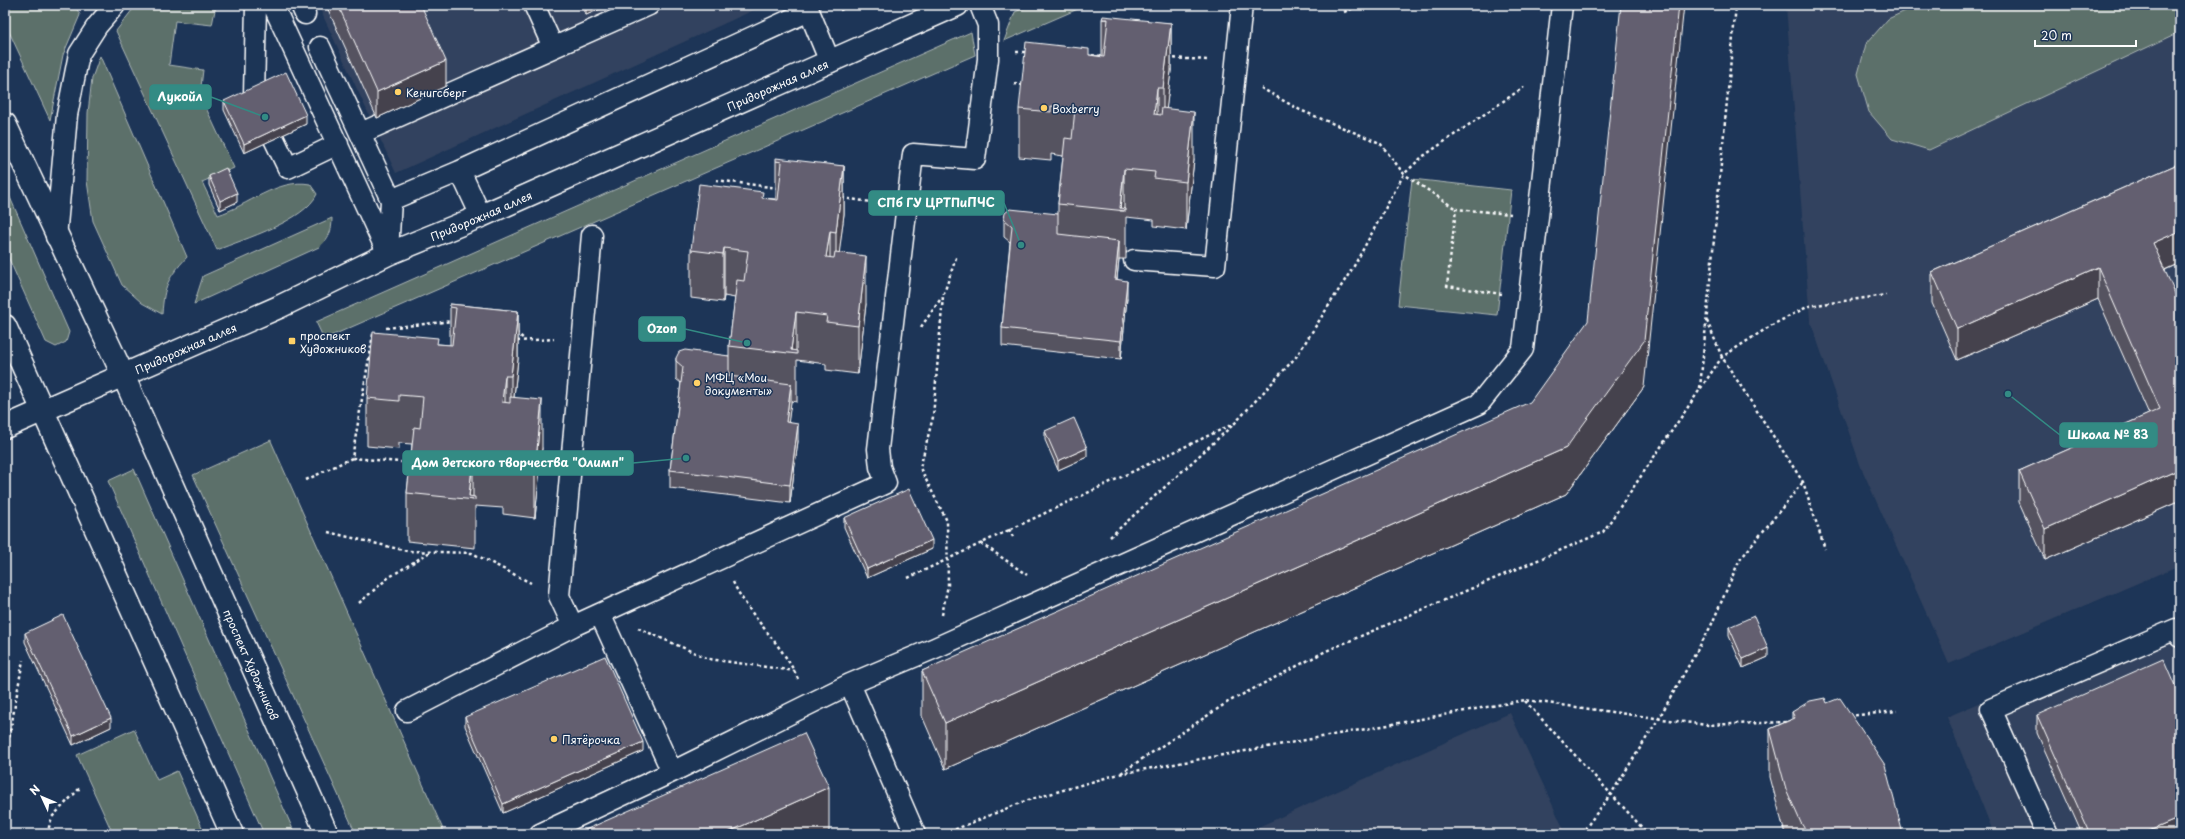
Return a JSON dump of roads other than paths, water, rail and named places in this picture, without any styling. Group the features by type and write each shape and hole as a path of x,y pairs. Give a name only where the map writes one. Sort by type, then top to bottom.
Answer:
{"street":[{"name":"Придорожная аллея","path":"5,427 279,307 388,254 481,216 957,5"},
{"name":"проспект Художников","path":"5,124 56,237 123,375 327,834"},
{"path":"5,326 232,834"}],"lane":[{"path":"56,237 67,115 79,54 97,26 115,5"},
{"path":"254,96 256,5"},
{"path":"274,5 388,254"},
{"path":"534,5 553,47"},
{"path":"362,133 649,5"},
{"path":"408,711 573,626 886,483 880,467 878,449 913,154 975,158 988,59 988,25 980,5"},
{"path":"1134,260 1214,266 1242,5"},
{"path":"540,834 811,705 850,684 935,648 1479,404 1523,349 1562,5"},
{"path":"391,200 460,172 804,7 830,62"},
{"path":"320,47 362,133 391,200 388,254"},
{"path":"274,139 288,168 338,144"},
{"path":"460,172 481,216"},
{"path":"573,626 559,596 592,235"},
{"path":"600,614 672,772"},
{"path":"2047,834 1991,709 2176,629 2180,637"},
{"path":"850,684 915,834"}],"place":[{"name":"Кенигсберг","path":"398,92"},
{"name":"Boxberry","path":"1044,108"},
{"name":"Лукойл","path":"265,117"},
{"name":"СПб ГУ ЦРТПиПЧС","path":"1021,245"},
{"name":"проспект Художников","path":"292,341"},
{"name":"Ozon","path":"747,343"},
{"name":"МФЦ «Мои документы»","path":"697,383"},
{"name":"Школа № 83","path":"2008,394"},
{"name":"Дом детского творчества \"Олимп\"","path":"686,458"},
{"name":"Пятёрочка","path":"554,739"}]}
